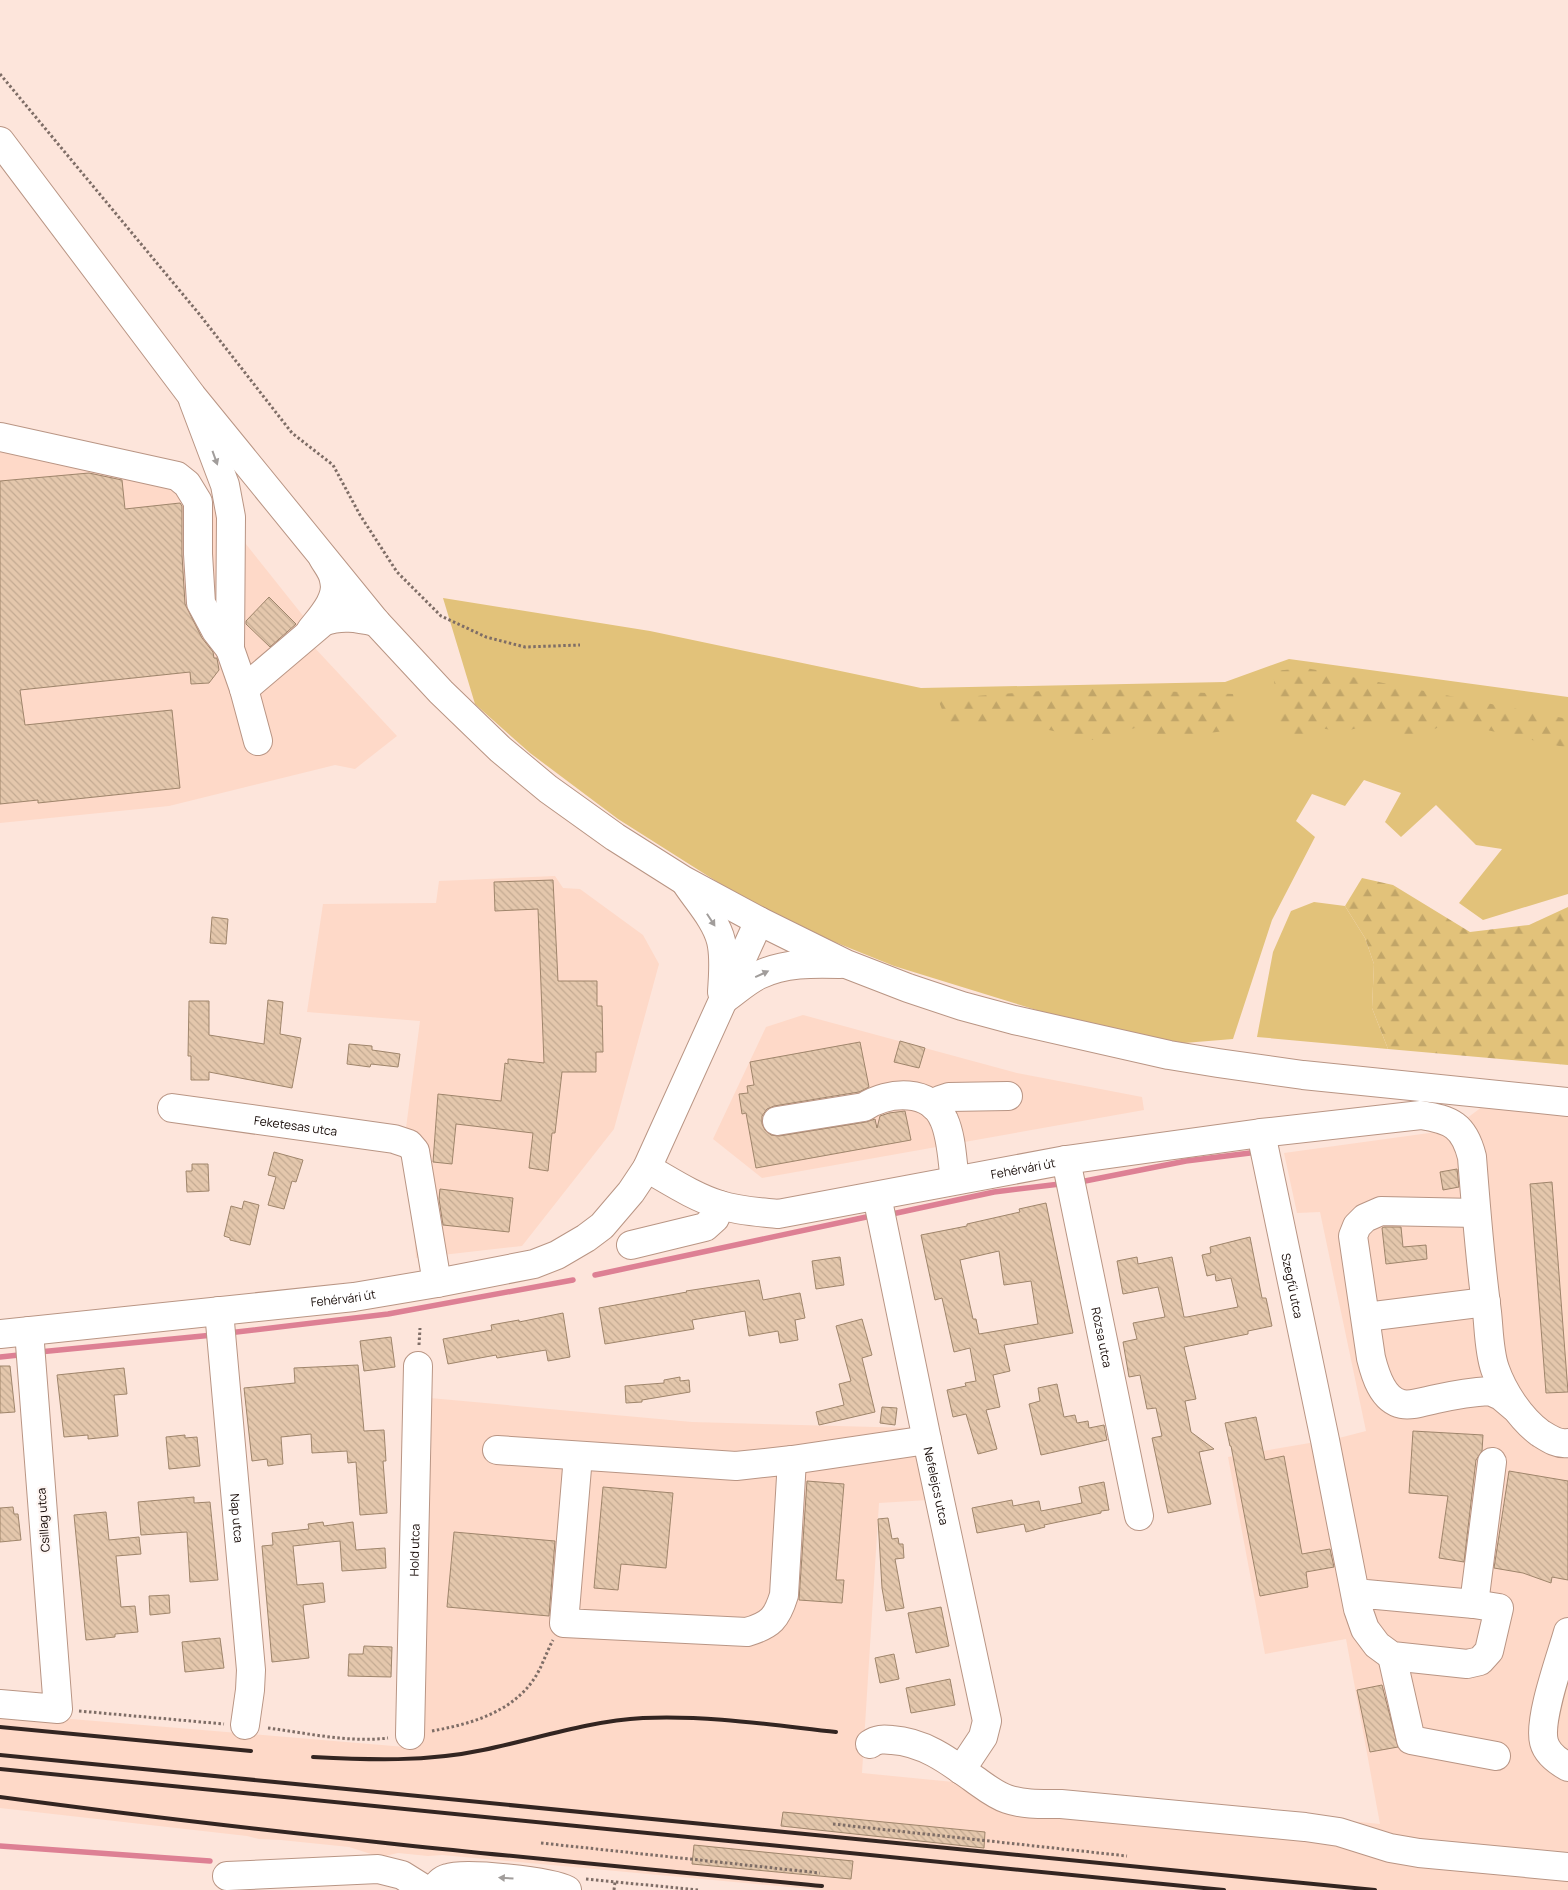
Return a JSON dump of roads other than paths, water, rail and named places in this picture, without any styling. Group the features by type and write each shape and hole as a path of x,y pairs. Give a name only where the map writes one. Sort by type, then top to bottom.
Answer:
{"street":[{"path":"0,141 192,396 376,622 441,692 500,749 527,772 615,837 684,880 846,964 962,1006 1169,1055 1303,1075 1568,1102"},
{"path":"192,396 225,485 231,517 230,649"},
{"path":"0,437 177,476 187,484 198,502 198,554 201,602 216,631 230,649 244,689 258,741"},
{"path":"309,633 328,607 336,589 334,578 323,558"},
{"path":"244,689 323,622 330,619 353,617 376,622"},
{"path":"684,880 715,926 721,940 724,966 722,1001"},
{"name":"Fehérvári út","path":"0,1334 354,1297 534,1264 557,1255 602,1226 631,1192 646,1168 686,1085 722,1001 760,921"},
{"path":"722,1001 758,976 778,968 810,963 846,964"},
{"path":"777,1121 864,1107 874,1100 903,1095 919,1097 934,1106 944,1119 955,1180"},
{"path":"934,1106 940,1100 949,1097 1008,1096"},
{"name":"Feketesas utca","path":"172,1108 394,1139 409,1144 415,1151 437,1283"},
{"name":"Fehérvári út","path":"646,1168 686,1190 720,1205 745,1211 778,1214 1066,1160 1261,1133 1420,1115 1451,1122 1460,1129 1469,1143 1494,1367 1502,1386 1516,1408"},
{"name":"Szegfű utca","path":"1261,1133 1358,1609 1365,1629 1377,1645 1392,1656"},
{"name":"Rózsa utca","path":"1066,1160 1139,1516"},
{"name":"Nefelejcs utca","path":"877,1196 987,1721 983,1737 961,1770"},
{"path":"631,1245 705,1227 715,1218 720,1205"},
{"path":"1476,1213 1381,1211 1365,1218 1357,1226 1353,1236 1374,1370 1384,1392 1390,1398 1402,1404 1490,1391 1501,1396 1516,1408 1535,1429 1549,1439 1564,1444 1568,1443"},
{"path":"1366,1318 1486,1302"},
{"name":"Nap utca","path":"220,1311 251,1670 245,1725"},
{"name":"Csillag utca","path":"0,1704 58,1710 28,1331"},
{"name":"Hold utca","path":"410,1735 418,1366"},
{"path":"498,1450 736,1466 792,1460 927,1440"},
{"path":"578,1456 564,1623 747,1632 762,1628 771,1622 777,1614 784,1595 792,1460"},
{"path":"1474,1604 1492,1462"},
{"path":"1355,1592 1499,1608 1489,1651 1480,1661 1468,1664 1392,1656 1411,1740 1496,1756"},
{"path":"1568,1632 1543,1725 1544,1744 1556,1760 1568,1767"},
{"path":"870,1744 876,1740 883,1739 909,1742 939,1755 995,1793 1008,1799 1028,1803 1061,1804 1305,1827 1339,1832 1390,1848 1420,1853 1568,1867"},
{"path":"227,1876 378,1869 402,1875 426,1890"},
{"path":"434,1890 439,1881 450,1877 464,1876 513,1878 573,1887"}],"waterway":[{"path":"1080,1182 1186,1161 1250,1153"},
{"path":"892,1214 994,1192 1060,1184"},
{"path":"595,1275 871,1216"},
{"path":"228,1333 388,1314 573,1280"},
{"path":"39,1352 213,1335"},
{"path":"0,1357 19,1355"},
{"path":"0,1846 210,1861"}],"railway":[{"path":"313,1757 377,1759 441,1757 483,1750 602,1723 643,1718 715,1719 836,1732"},
{"path":"0,1727 251,1751"},
{"path":"0,1755 1375,1890"},
{"path":"0,1769 1224,1890"},
{"path":"0,1797 307,1835 822,1886"}]}
